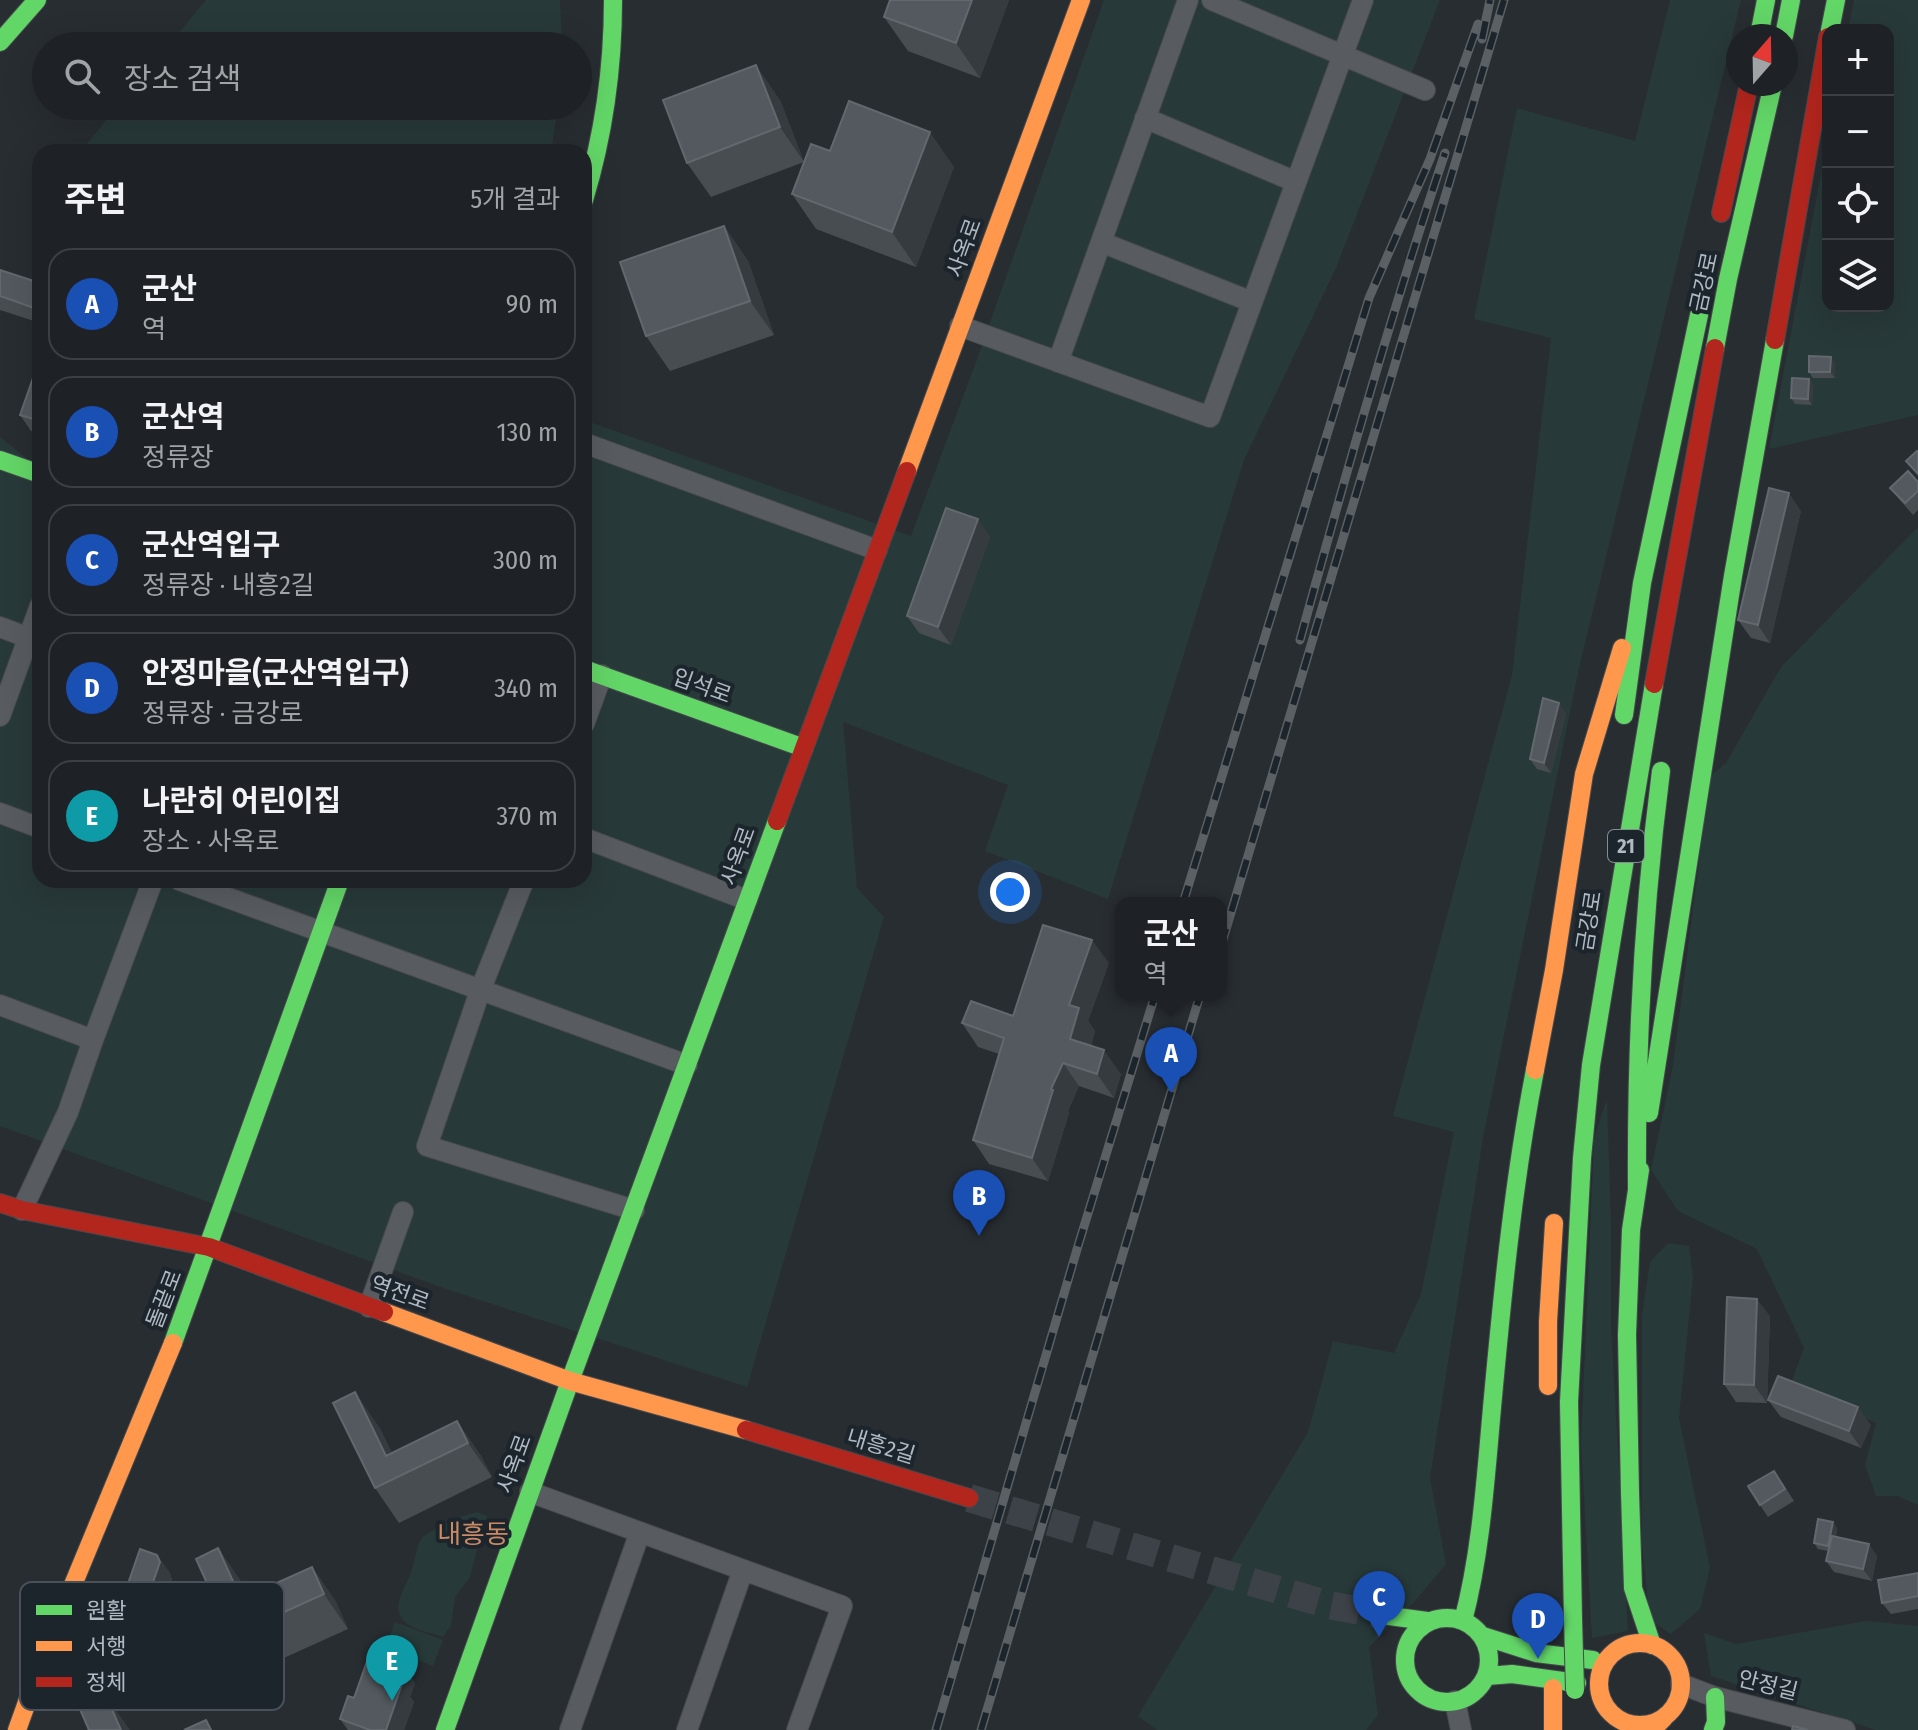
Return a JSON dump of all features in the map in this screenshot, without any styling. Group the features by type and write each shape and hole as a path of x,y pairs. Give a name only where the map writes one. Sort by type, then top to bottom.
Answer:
{"main road":[{"path":"0,42 37,0"},
{"path":"592,175 610,87 613,0"},
{"name":"사옥로","path":"445,1730 570,1381 1081,0"},
{"path":"1761,24 1766,0"},
{"path":"1786,24 1791,0"},
{"path":"1831,24 1836,0"},
{"path":"1652,1645 1633,1588 1627,1335 1631,1230 1733,576 1822,71"},
{"name":"금강로","path":"1717,232 1746,96"},
{"name":"금강로","path":"1575,1696 1569,1402 1581,1172 1591,1065 1645,728 1728,279 1770,96"},
{"path":"1675,672 1739,234"},
{"name":"금강로","path":"1622,728 1642,583 1703,292"},
{"path":"0,460 32,471"},
{"path":"1463,1621 1470,1595 1486,1474 1504,1279 1525,1129 1554,970 1584,774 1642,583"},
{"name":"입석로","path":"593,672 804,748"},
{"path":"1637,1189 1637,1018 1653,830 1663,758"},
{"name":"돌끝로","path":"74,1582 185,1314 337,888"},
{"name":"역전로","path":"0,1203 209,1247 570,1381 780,1439"},
{"path":"1548,1409 1548,1322 1555,1206"},
{"name":"내흥2길","path":"780,1439 969,1498"},
{"path":"1406,1649 1380,1622 1427,1621 1447,1617 1463,1621 1483,1636 1489,1648 1487,1676 1469,1698 1455,1701 1441,1702 1428,1698 1416,1689 1408,1677 1406,1649 1411,1637 1427,1621"},
{"path":"1553,1633 1553,1730"},
{"path":"1483,1636 1536,1653 1605,1662"},
{"path":"1639,1643 1652,1645 1663,1651 1679,1671 1679,1697 1658,1724 1623,1722 1611,1714 1603,1702 1599,1689 1600,1675 1605,1662 1614,1652 1639,1643"},
{"path":"1487,1676 1512,1674 1561,1680 1599,1689"},
{"path":"1713,1730 1716,1722 1715,1697"},
{"name":"돌끝로","path":"17,1730 24,1710"}],"street":[{"path":"1058,362 1188,0"},
{"path":"1212,0 1425,90"},
{"path":"960,326 1210,417 1363,0"},
{"path":"1145,118 1296,182"},
{"path":"1101,242 1252,302"},
{"path":"592,446 877,550"},
{"path":"0,627 32,639"},
{"path":"0,716 32,644"},
{"path":"0,813 32,825"},
{"path":"592,841 747,900"},
{"path":"22,1210 68,1112 150,888"},
{"path":"201,888 687,1065"},
{"path":"521,888 480,991 427,1146 634,1210"},
{"path":"0,1005 93,1040"},
{"path":"369,1307 403,1212"},
{"path":"530,1492 842,1606 797,1730"},
{"path":"570,1730 640,1532"},
{"path":"687,1730 743,1570"},
{"name":"안정길","path":"1681,1684 1715,1697 1845,1730"},
{"path":"1455,1701 1461,1730"}],"shaded area":[{"path":"206,0 560,0 561,32 180,32"},
{"path":"1104,0 1440,0 1336,268 1244,460 1108,899 985,851 1008,785 843,722 857,888 884,917 747,1387 446,1289 0,1126 0,437 32,463 32,888 592,888 592,423 911,536"},
{"path":"1670,0 1741,0 1735,24 1726,24 1726,62 1579,668 1483,1138 1430,1478 1446,1564 1415,1601 1369,1647 1378,1715 1366,1730 1157,1730 1138,1716 1308,1432 1333,1341 1394,1353 1421,1294 1454,1132 1393,1116 1512,675 1551,338 1474,319 1517,108 1635,141"},
{"path":"1854,0 1918,0 1918,415 1769,449 1822,169 1822,312 1894,312 1894,24 1849,24"},
{"path":"106,120 556,120 552,144 87,144"},
{"path":"1918,527 1918,1505 1898,1496 1876,1496 1865,1465 1876,1423 1790,1386 1804,1348 1757,1249 1678,1211 1651,1170 1673,1065 1710,776 1726,763 1781,667"},
{"path":"1607,1099 1611,1325 1628,1631 1592,1638 1581,1444 1594,1138"},
{"path":"1668,1243 1689,1246 1693,1277 1679,1418 1710,1568 1700,1609 1671,1634 1650,1620 1642,1545 1642,1315 1650,1262"},
{"path":"477,1512 487,1516 489,1529 478,1545 470,1577 455,1597 451,1625 443,1637 412,1627 398,1610 420,1540 456,1518"},
{"path":"1866,1621 1918,1626 1918,1730 1876,1730 1711,1676 1704,1633 1736,1644"},
{"path":"395,1622 443,1640 433,1666 385,1648"}],"building":[{"path":"890,0 972,0 956,43 884,17"},
{"path":"756,65 780,127 687,163 663,100"},
{"path":"849,101 930,132 892,232 792,194 811,144 830,151"},
{"path":"724,226 750,301 646,336 620,262"},
{"path":"0,270 32,280 32,307 0,296"},
{"path":"1809,356 1831,357 1830,372 1809,372"},
{"path":"1792,378 1809,379 1808,399 1791,398"},
{"path":"32,381 32,419 20,415"},
{"path":"1918,452 1918,474 1906,461"},
{"path":"1908,471 1918,482 1918,491 1905,503 1890,488"},
{"path":"1769,488 1789,493 1758,625 1738,620"},
{"path":"946,508 978,519 938,627 907,616"},
{"path":"1543,698 1559,703 1544,763 1530,759"},
{"path":"1043,925 1092,940 1069,1005 1079,1008 1070,1039 1104,1050 1097,1074 1063,1063 1051,1089 1032,1158 973,1140 1004,1038 962,1023 971,1001 1013,1016"},
{"path":"1727,1297 1757,1299 1754,1385 1724,1384"},
{"path":"1778,1376 1858,1407 1849,1431 1768,1400"},
{"path":"355,1392 386,1456 457,1421 468,1443 375,1488 333,1403"},
{"path":"1774,1471 1785,1489 1760,1505 1748,1486"},
{"path":"1818,1519 1833,1522 1828,1546 1814,1543"},
{"path":"1832,1536 1869,1544 1863,1569 1826,1561"},
{"path":"218,1548 233,1582 206,1582 196,1559"},
{"path":"140,1549 157,1555 160,1562 153,1582 129,1582"},
{"path":"312,1567 324,1594 284,1612 284,1582 279,1582"},
{"path":"1918,1573 1918,1596 1882,1603 1878,1580"},
{"path":"370,1653 403,1665 397,1682 402,1684 386,1730 370,1730 340,1719 348,1696 354,1698"},
{"path":"80,1710 112,1710 121,1730 89,1730"},
{"path":"206,1720 211,1730 184,1730"}],"tunnel":[{"path":"969,1498 1329,1605 1382,1615"}],"railway":[{"path":"1482,39 1490,0"},
{"path":"1227,926 1504,0"},
{"path":"1185,897 1369,298 1430,159 1478,24"},
{"path":"1300,640 1369,396 1445,153"},
{"path":"936,1730 1153,1001"},
{"path":"981,1730 1198,1001"}],"traffic: fast":[{"path":"0,42 37,0"},
{"path":"592,170 606,101 613,0"},
{"path":"1761,24 1766,0"},
{"path":"1786,24 1791,0"},
{"path":"1831,24 1836,0"},
{"path":"1715,348 1770,96"},
{"path":"1624,715 1642,583 1699,315"},
{"path":"1649,1113 1733,576 1775,340"},
{"path":"0,460 32,471"},
{"path":"592,672 804,748"},
{"path":"1573,1619 1569,1402 1582,1158 1591,1065 1654,684"},
{"path":"1637,1189 1642,980 1661,771"},
{"path":"445,1730 777,821"},
{"path":"173,1343 337,888"},
{"path":"1463,1621 1479,1538 1510,1233 1535,1070"},
{"path":"1640,1170 1631,1230 1627,1335 1630,1493 1633,1588 1652,1645"},
{"path":"1382,1615 1427,1621"},
{"path":"1439,1618 1455,1618 1471,1625 1482,1636 1489,1660 1486,1676 1477,1690 1455,1702 1439,1702 1423,1695 1412,1684 1405,1668 1405,1652 1412,1636 1423,1625 1439,1618"},
{"path":"1573,1619 1575,1690"},
{"path":"1483,1636 1536,1653 1593,1660"},
{"path":"1487,1676 1512,1674 1577,1683"},
{"path":"1713,1730 1716,1722 1715,1697"}],"traffic: slow":[{"path":"907,471 1081,0"},
{"path":"1535,1070 1554,970 1584,774 1622,648"},
{"path":"1548,1386 1554,1223"},
{"path":"384,1312 570,1381 746,1430"},
{"path":"74,1582 173,1343"},
{"path":"1640,1643 1656,1647 1669,1655 1677,1668 1681,1684 1677,1700 1669,1713 1656,1721 1640,1725 1624,1721 1611,1713 1603,1700 1599,1684 1603,1668 1611,1655 1624,1647 1640,1643"},
{"path":"1553,1688 1553,1730"},
{"path":"17,1730 24,1710"},
{"path":"1652,1730 1664,1718"}],"traffic: jam":[{"path":"1775,340 1822,71"},
{"path":"1721,213 1746,96"},
{"path":"1654,684 1715,348"},
{"path":"777,821 907,471"},
{"path":"0,1203 209,1247 384,1312"},
{"path":"746,1430 969,1498"}],"place":[{"name":"군산","path":"1171,1093"},
{"name":"군산역","path":"979,1236"},
{"name":"군산역입구","path":"1379,1637"},
{"name":"안정마을(군산역입구)","path":"1538,1659"},
{"name":"나란히 어린이집","path":"392,1701"}],"district":[{"name":"내흥동","path":"473,1534"}]}
